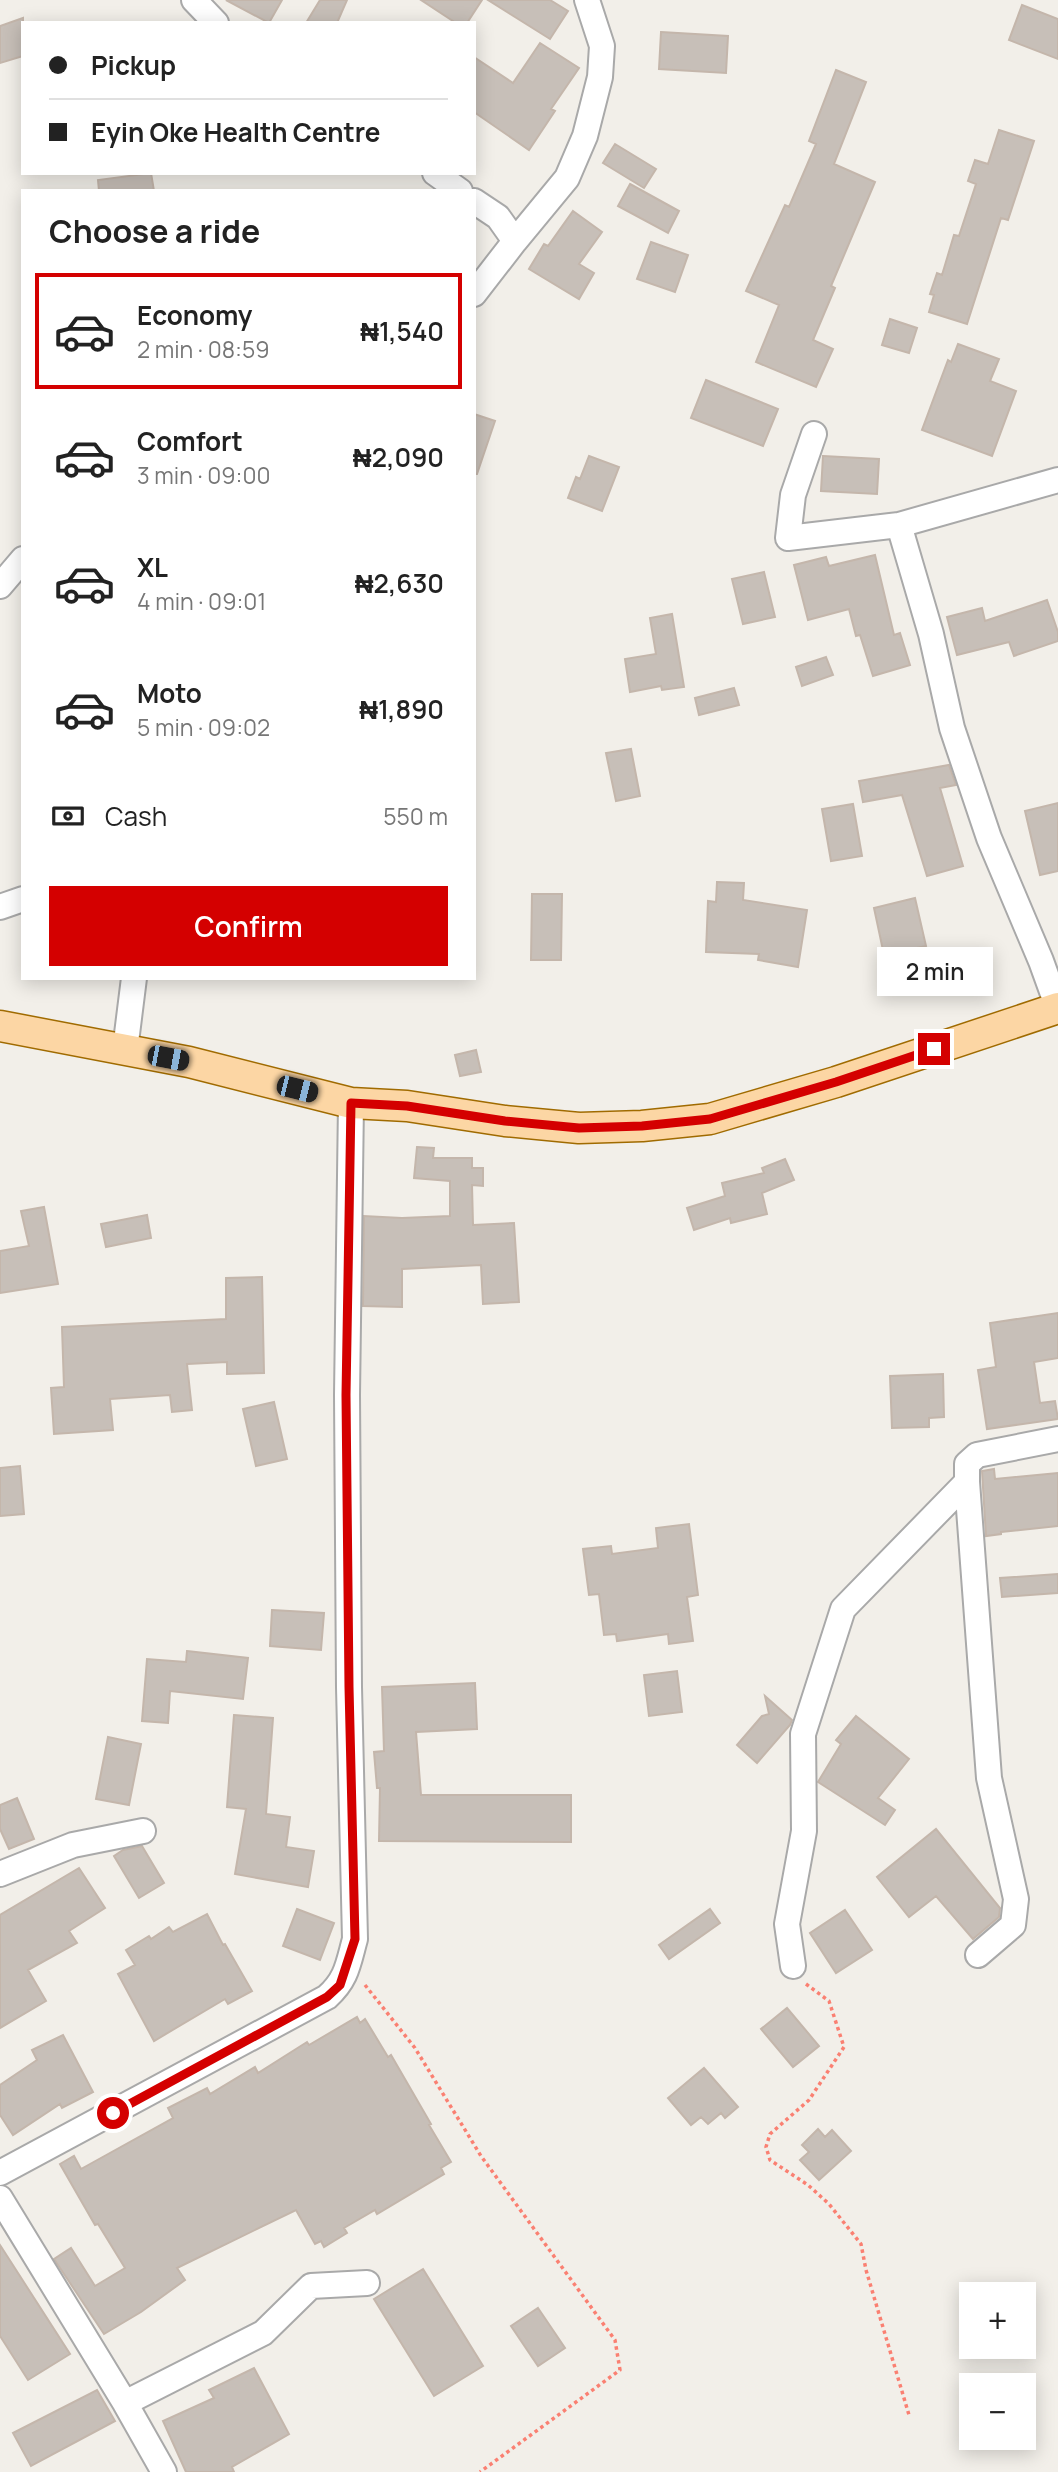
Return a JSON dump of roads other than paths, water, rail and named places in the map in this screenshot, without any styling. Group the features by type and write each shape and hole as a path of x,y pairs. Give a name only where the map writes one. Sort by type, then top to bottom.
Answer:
{"main road":[{"path":"0,1026 190,1062 351,1103 407,1106 505,1121 579,1128 642,1126 710,1119 836,1082 1058,1008"}],"street":[{"path":"194,0 214,21"},
{"path":"476,291 567,178 585,136 600,78 603,46 587,0"},
{"path":"438,175 457,189"},
{"path":"476,202 498,217 508,227 515,241"},
{"path":"814,434 793,495 788,538 900,525 1058,480"},
{"path":"900,525 931,634 952,728 989,838 1058,1008"},
{"path":"0,586 21,561"},
{"path":"0,907 21,900"},
{"path":"125,1050 134,980"},
{"path":"0,2173 327,1997 340,1985 348,1965 355,1939 346,1395 351,1103"},
{"path":"978,1955 1013,1925 1016,1899 989,1778 967,1465 977,1455 1058,1439"},
{"path":"793,1966 787,1924 804,1831 803,1734 814,1693 844,1609 967,1482"},
{"path":"0,1874 73,1845 143,1830"},
{"path":"0,2198 125,2403 163,2472"},
{"path":"125,2403 263,2333 311,2286 367,2283"}]}
